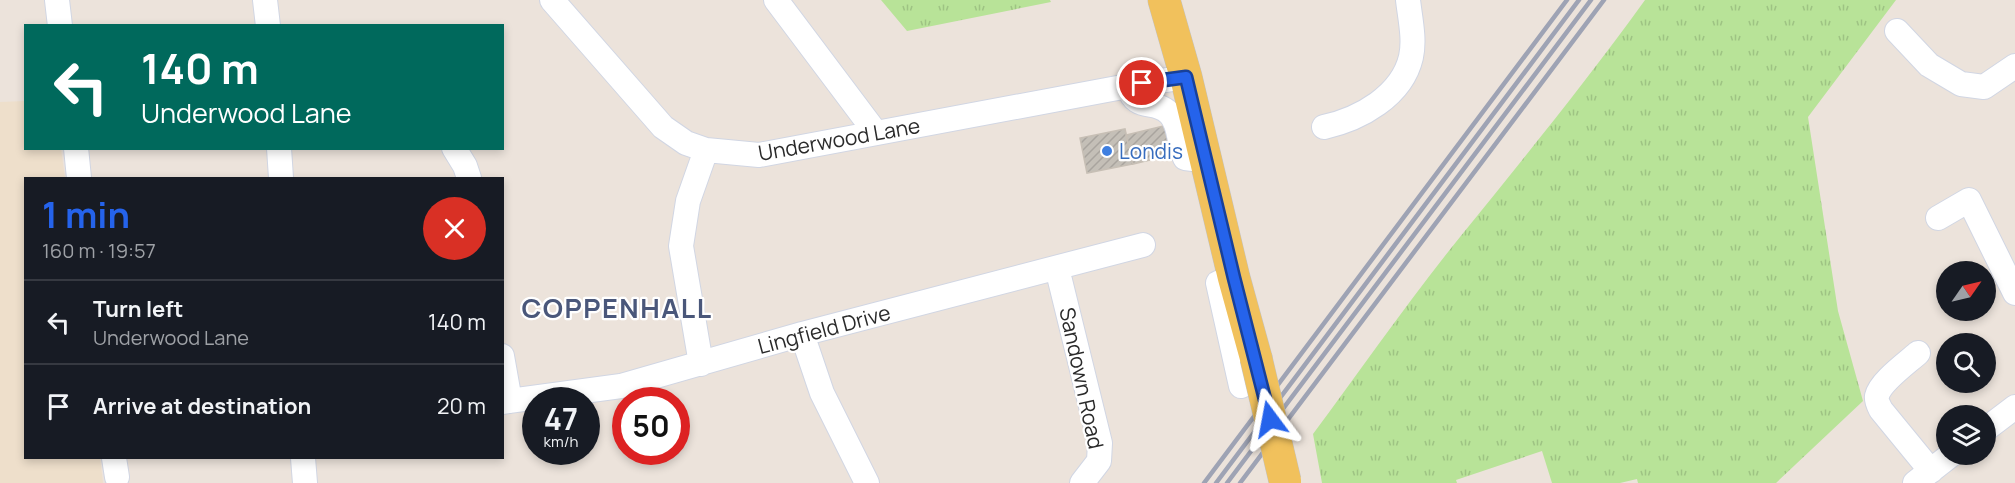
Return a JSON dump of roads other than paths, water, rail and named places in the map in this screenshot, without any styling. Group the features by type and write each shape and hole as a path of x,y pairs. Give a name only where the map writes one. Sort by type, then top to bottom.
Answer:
{"main road":[{"path":"1164,0 1186,77 1285,482"}],"street":[{"path":"57,0 60,24"},
{"path":"265,0 268,24"},
{"name":"Underwood Lane","path":"552,0 663,127 686,143 706,150 759,155 1186,77"},
{"path":"776,0 876,133"},
{"path":"1324,128 1361,115 1394,88 1404,74 1411,56 1408,0"},
{"path":"1897,31 1929,65 1961,84 1984,87 2015,66"},
{"path":"1128,86 1136,102 1166,110 1172,116 1185,158 1205,156"},
{"path":"76,150 79,177"},
{"path":"279,150 281,177"},
{"path":"455,150 469,177"},
{"path":"700,364 681,246 688,201 706,150"},
{"path":"1938,218 1969,200 2015,293"},
{"name":"Lingfield Drive","path":"506,402 621,386 802,334 1143,245"},
{"name":"Sandown Road","path":"1057,268 1100,443 1099,461 1082,483"},
{"path":"1234,278 1218,283 1241,386"},
{"path":"802,334 822,393 867,483"},
{"path":"1918,353 1882,386 1877,396 1877,403 1923,477 1939,465"},
{"path":"504,379 506,402"},
{"path":"1996,421 2015,407"},
{"path":"303,459 305,483"}],"railway":[{"path":"1204,483 1567,0"},
{"path":"1216,483 1579,0"},
{"path":"1227,483 1591,0"},
{"path":"1240,483 1604,0"}],"place":[{"name":"Londis","path":"1107,151"}],"district":[{"name":"COPPENHALL","path":"617,307"}]}
